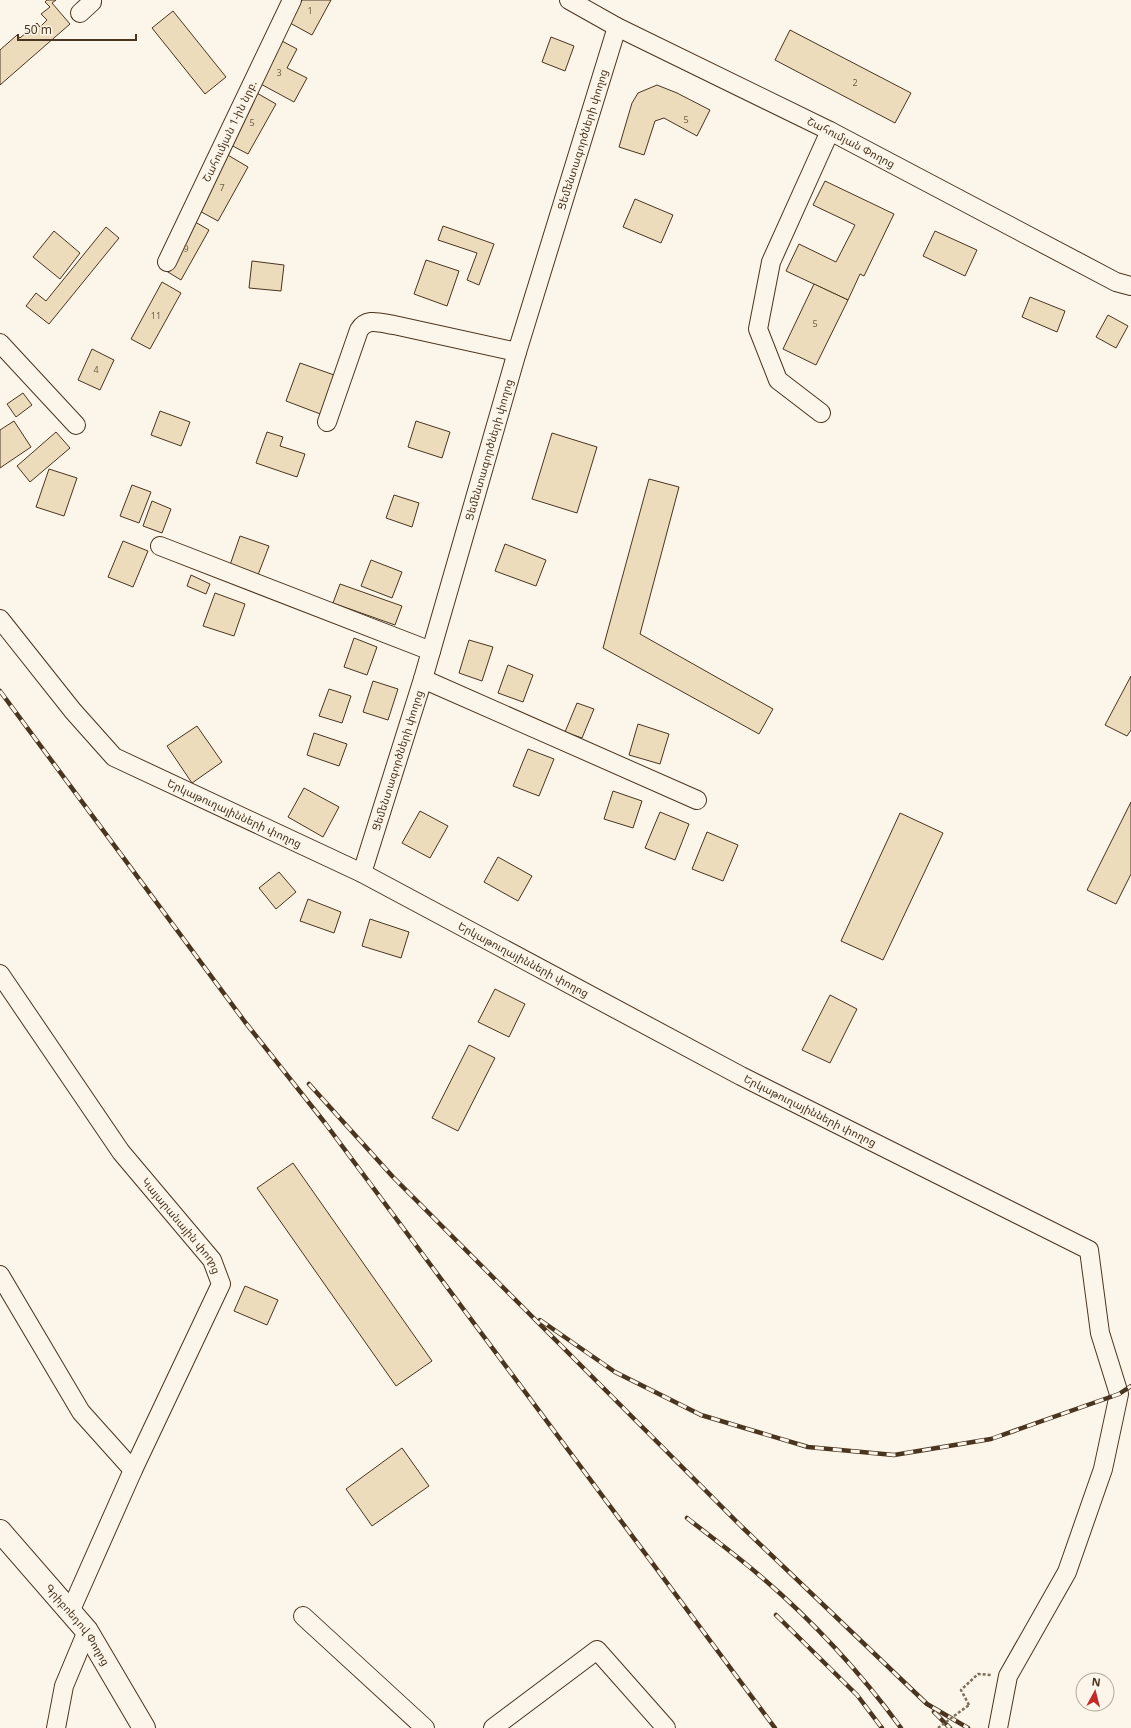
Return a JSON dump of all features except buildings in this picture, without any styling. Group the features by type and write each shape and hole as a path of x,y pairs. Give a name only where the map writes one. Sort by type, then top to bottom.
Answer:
{"main road":[{"name":"Գրիբոեդով Փողոց","path":"0,1531 87,1631 144,1728"}],"street":[{"path":"80,13 92,2 92,0"},
{"name":"Շահումյան 1-ին նրբ.","path":"167,262 292,0"},
{"name":"Շահումյան Փողոց","path":"569,0 617,27 830,131 1116,282 1131,286"},
{"name":"Ցեմենտագործների փողոց","path":"362,873 423,678 517,352 617,27"},
{"path":"821,414 778,380 758,329 771,262 830,131"},
{"path":"327,422 359,330 362,325 367,322 373,321 394,325 517,352"},
{"path":"0,344 76,425"},
{"path":"160,546 431,651"},
{"name":"Երկաթուղայինների փողոց","path":"0,619 73,711 114,757 362,873 742,1076 1089,1250 1100,1333 1119,1394 1103,1469 1067,1572 1008,1676"},
{"path":"423,678 697,800"},
{"name":"Կայարանային փողոց","path":"0,974 121,1152 212,1260 221,1284 133,1470 70,1612"},
{"path":"0,1275 81,1412 133,1470"},
{"path":"303,1616 425,1728"},
{"path":"56,1728 64,1686 87,1631"},
{"path":"493,1728 597,1650 666,1728"},
{"path":"998,1728 1008,1676"}],"path":[{"path":"938,1728 969,1705 961,1690 978,1674 1008,1676"}],"railway":[{"path":"0,691 245,1022 325,1123 775,1728"},
{"path":"309,1084 393,1177 742,1527 927,1704 968,1728"},
{"path":"540,1320 615,1372 701,1415 808,1447 894,1455 991,1439 1119,1394 1131,1386"},
{"path":"687,1518 732,1553 779,1592 798,1610 852,1667 901,1728"},
{"path":"776,1615 857,1695 882,1728"},
{"path":"934,1712 950,1728"}]}
